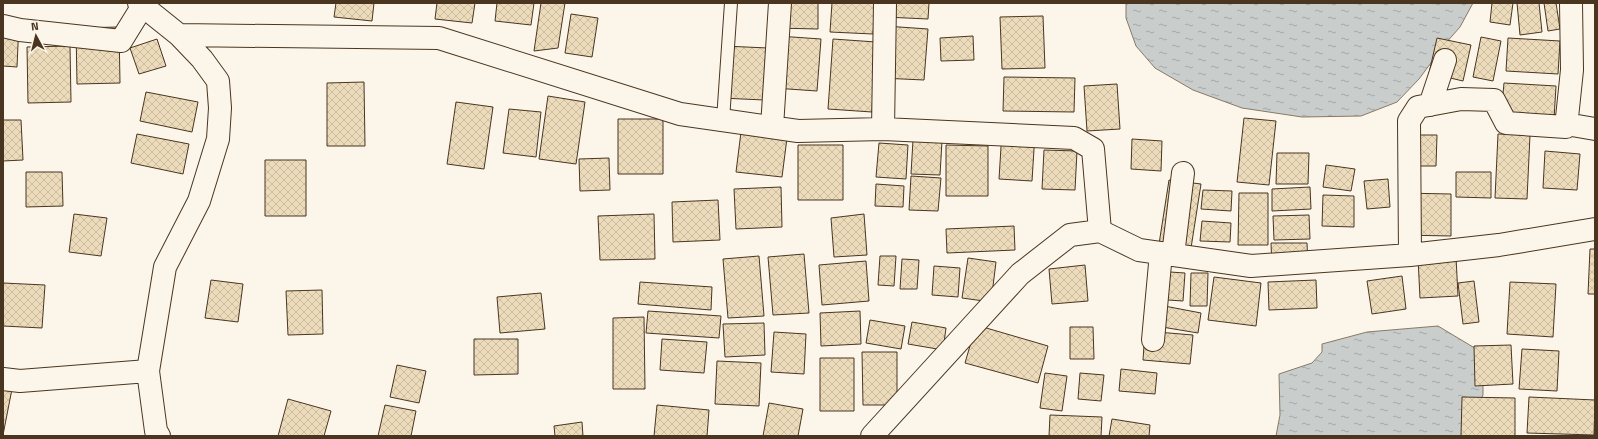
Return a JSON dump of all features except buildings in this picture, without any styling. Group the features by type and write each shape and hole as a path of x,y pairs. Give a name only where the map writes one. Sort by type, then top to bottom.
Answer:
{"street":[{"path":"772,127 780,3"},
{"path":"883,129 885,3"},
{"path":"1410,255 1409,121 1418,107 1461,99 1494,100 1506,124 1566,127 1572,70 1571,3"},
{"path":"3,26 20,30 121,41 140,5 179,35 202,59 218,81 220,108 218,139 199,201 164,268 148,371 156,431 159,436"},
{"path":"179,35 439,38 680,114 798,131 883,129 1074,138 1093,149 1100,231"},
{"path":"1430,105 1445,60"},
{"path":"1566,124 1595,129"},
{"path":"1153,340 1167,254 1183,172"},
{"path":"872,436 1020,274 1070,235 1100,231 1139,250 1251,266 1410,255 1499,245 1595,229"},
{"path":"3,379 20,381 148,371"}],"lane":[{"path":"723,120 731,3"}],"water":[{"path":"1126,3 1473,3 1460,27 1445,44 1419,79 1397,102 1361,116 1302,117 1242,108 1193,90 1155,68 1136,46 1126,18"},
{"path":"1438,326 1483,353 1483,395 1467,426 1469,436 1276,436 1280,415 1279,374 1312,363 1322,352 1322,344 1367,332"}]}
